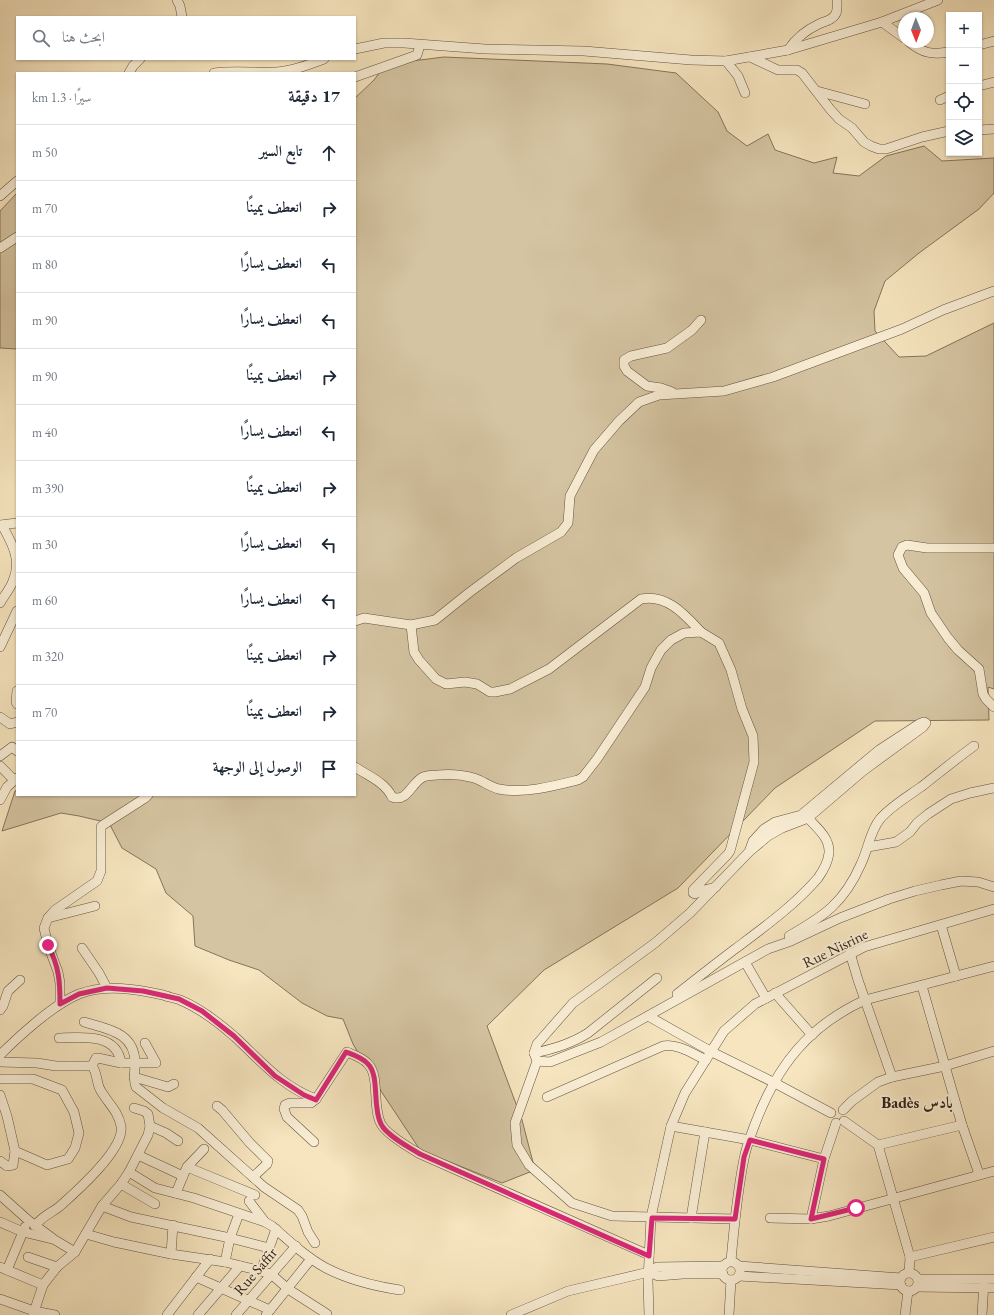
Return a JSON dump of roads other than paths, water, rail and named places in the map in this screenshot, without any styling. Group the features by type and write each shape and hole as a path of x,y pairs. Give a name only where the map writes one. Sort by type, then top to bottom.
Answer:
{"street":[{"path":"177,0 182,16"},
{"path":"788,50 806,31 820,23 829,21 834,17 837,10 837,0"},
{"path":"356,49 384,43 420,44 484,49 584,51 691,60 726,61 788,50 882,22 938,0"},
{"path":"882,22 898,34"},
{"path":"982,44 994,41"},
{"path":"356,77 417,55 420,44"},
{"path":"918,48 924,52 939,54 946,53"},
{"path":"750,57 778,70 799,71 817,90 830,109 839,118 852,128 864,142 878,149 886,149 922,137 946,132"},
{"path":"130,72 133,66 139,60"},
{"path":"223,72 277,72 321,60"},
{"path":"726,61 738,76 745,93"},
{"path":"982,83 994,82"},
{"path":"817,90 865,104"},
{"path":"940,100 946,97"},
{"path":"982,130 994,130"},
{"path":"0,196 16,182"},
{"path":"0,248 16,238"},
{"path":"356,621 364,618 411,625 435,620 516,558 561,532 568,523 570,496 594,450 619,421 639,402 660,395 724,391 773,377 897,331 943,310 994,291"},
{"path":"675,394 661,388 647,386 627,371 624,366 624,360 631,356 666,348 692,330 701,320"},
{"path":"16,523 1,525 14,547 16,554"},
{"path":"994,548 926,548 907,545 902,547 898,555 903,568 924,593 931,613 948,638 958,650 979,669 983,694 994,707"},
{"path":"0,603 13,581 16,564"},
{"path":"411,625 414,652 418,660 436,679 446,684 465,682 476,684 490,692 510,689 549,669 640,599 649,597 658,598 681,611 701,632 719,643 731,670 742,709 753,736 754,762 730,851 693,890 693,893 695,894 717,886"},
{"path":"0,646 14,628 16,617"},
{"path":"356,768 383,785 392,797 396,798 407,794 423,777 437,775 475,778 500,789 519,790 538,789 578,780 583,777 597,759 645,687 651,668 661,650 671,640 684,633 701,632"},
{"path":"0,717 10,724 16,722"},
{"path":"735,1219 612,1216 572,1203 529,1165 517,1145 515,1123 536,1057 537,1044 573,1003 655,944 690,913 749,852 775,832 808,818 857,775 923,728 926,723 924,722 919,724 879,750 801,815 775,822 764,829 753,841 749,852"},
{"path":"658,1009 768,949 817,919 841,899 856,875 876,825 887,812 974,746"},
{"path":"0,756 12,747 16,750"},
{"path":"0,766 16,779 0,798"},
{"path":"868,847 896,842 910,832 917,823 928,814 951,799 994,788"},
{"path":"60,1004 60,983 58,972 45,936 44,928 48,918 56,910 97,881 101,871 101,827 147,796"},
{"path":"536,1057 550,1062 601,1042 648,1016 761,930 797,899 818,878 827,861 829,848 825,837 808,818"},
{"path":"768,949 791,941 840,918 889,899 915,891 961,881 978,882 994,887"},
{"path":"48,918 95,906"},
{"name":"Rue Nisrine","path":"649,1315 649,1256 652,1218 671,1126 685,1093 724,1031 755,1004 850,953 882,941 994,909"},
{"path":"941,925 956,976"},
{"path":"82,948 107,988"},
{"path":"850,953 892,1077"},
{"path":"745,962 766,998"},
{"path":"918,1283 916,1276 904,1279 807,1275 726,1278 726,1267 743,1163 759,1115 773,1082 800,1046 812,1034 848,1008 865,1000 994,966"},
{"path":"536,1057 576,1041 657,978"},
{"path":"0,1010 3,1006 8,991 20,980"},
{"path":"922,986 962,1125 979,1174"},
{"path":"0,1055 35,1023 60,1004 79,994 107,988 143,991 179,999 202,1011 234,1036 275,1076 304,1095 316,1100"},
{"path":"775,993 812,1034"},
{"path":"648,1016 709,1056"},
{"path":"84,1022 117,1032 129,1042 135,1059 134,1083 136,1087 163,1108 198,1128 264,1187 298,1210 315,1243"},
{"path":"59,1038 95,1038 105,1042 118,1052 122,1063"},
{"path":"92,1066 96,1058 122,1063 156,1063 145,1043"},
{"path":"547,1097 668,1045 709,1056 773,1082 831,1113"},
{"path":"843,1110 868,1088 878,1082 892,1077 945,1066 994,1051"},
{"path":"314,1142 287,1117 284,1109 285,1105 290,1103 310,1104 316,1100 346,1052 364,1060 370,1065 374,1074 376,1109 381,1125 395,1138 420,1154 649,1256"},
{"path":"0,1062 37,1063 56,1066 92,1066"},
{"path":"43,1285 4,1269 23,1232 32,1223 51,1213 75,1193 113,1151 120,1138 121,1127 115,1110 100,1090 95,1070 92,1066"},
{"path":"134,1077 168,1086 174,1084"},
{"path":"0,1079 33,1079 62,1090 74,1112 79,1133 75,1148 68,1159 47,1165 15,1151"},
{"path":"0,1095 15,1151 13,1165 7,1166 0,1161"},
{"path":"217,1106 268,1161 267,1164 253,1177"},
{"path":"34,1313 43,1285 57,1267 75,1252 102,1206 129,1172 148,1135 150,1126 148,1114 134,1108"},
{"path":"811,1219 824,1159 840,1122 846,1115 843,1110 838,1108 831,1113 831,1119 840,1122 878,1145 892,1198 910,1256 904,1279 904,1289 908,1291"},
{"path":"878,1145 962,1125"},
{"path":"150,1126 166,1133 178,1141"},
{"path":"671,1126 750,1140 824,1159"},
{"path":"691,1218 705,1132"},
{"path":"176,1193 188,1167 204,1149"},
{"path":"138,1155 183,1176"},
{"path":"188,1167 252,1198 265,1222"},
{"path":"770,1218 811,1219 829,1216 994,1171"},
{"path":"129,1172 155,1188 176,1193 265,1222 276,1229 311,1259 348,1278 370,1285 400,1290"},
{"path":"121,1184 156,1204"},
{"path":"225,1262 230,1238 242,1214 252,1198 264,1187"},
{"path":"0,1196 32,1223 55,1240 75,1252"},
{"path":"102,1206 131,1217 173,1225 269,1248"},
{"path":"0,1222 23,1232 55,1240"},
{"path":"171,1254 173,1225"},
{"path":"260,1271 276,1229"},
{"path":"86,1234 114,1242 171,1254 225,1262 271,1274 288,1288 327,1314"},
{"path":"910,1256 994,1236"},
{"name":"Rue Saffir","path":"236,1315 296,1246"},
{"path":"28,1257 57,1267"},
{"path":"167,1315 210,1259"},
{"path":"196,1277 249,1300 268,1312 311,1259"},
{"path":"511,1315 568,1291 649,1272 658,1276 683,1274 726,1267 734,1262 739,1266 807,1275"},
{"path":"198,1315 240,1266"},
{"path":"729,1315 735,1278 741,1269 739,1266"},
{"path":"984,1284 994,1279"},
{"path":"918,1283 984,1284 994,1288"},
{"path":"908,1291 912,1291 918,1283"},
{"path":"982,1315 984,1284"},
{"path":"905,1315 908,1291"},
{"path":"0,1299 34,1313 55,1315"}],"district":[{"name":"Badès بادس","path":"917,1102"}]}
